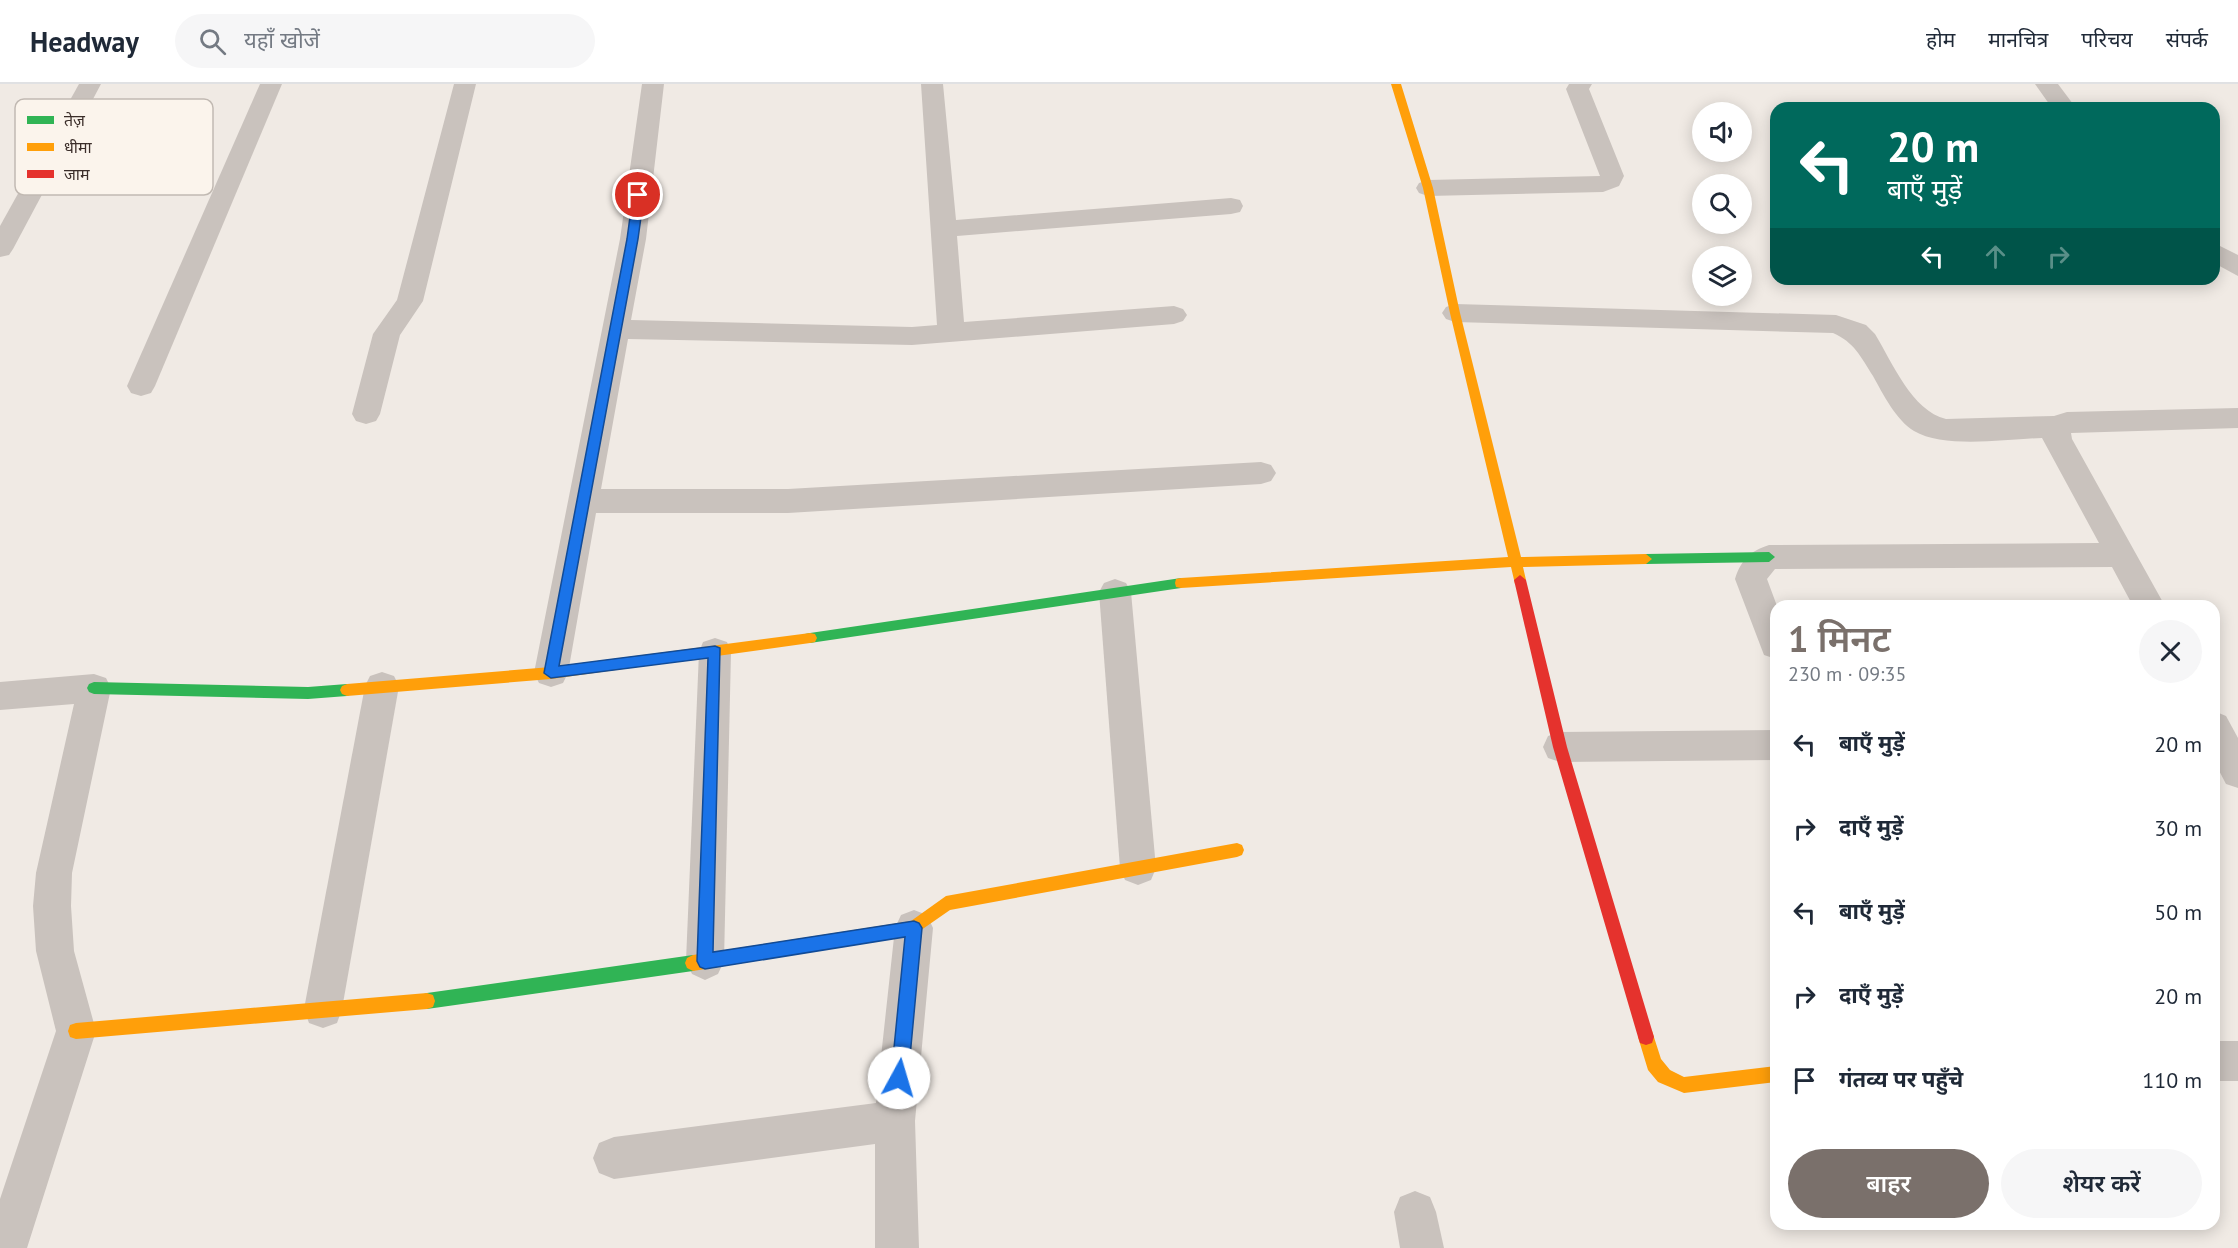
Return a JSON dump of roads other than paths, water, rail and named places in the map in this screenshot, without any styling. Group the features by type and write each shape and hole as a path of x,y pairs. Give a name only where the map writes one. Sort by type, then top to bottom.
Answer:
{"street":[{"path":"82,99 90,84"},
{"path":"141,386 271,84"},
{"path":"366,414 387,334 410,301 465,84"},
{"path":"551,673 633,239 653,84"},
{"path":"932,84 951,333"},
{"path":"1396,84 1428,188 1455,313 1560,747 1654,1064 1664,1076 1684,1085 1770,1075"},
{"path":"1428,188 1603,184 1610,181 1612,176 1577,89 1581,84"},
{"path":"2046,84 2060,102"},
{"path":"0,249 29,195"},
{"path":"944,229 1231,206"},
{"path":"2220,255 2238,267"},
{"path":"1455,313 1836,324 1856,332 1865,341 1910,409 1923,422 1946,430 2056,427 2067,423 2238,418"},
{"path":"615,329 912,336 1174,315"},
{"path":"2056,427 2057,439 2146,600"},
{"path":"584,501 788,501 1260,472"},
{"path":"0,696 94,688 308,693 551,673 715,652 1201,580 1345,574 1515,562 1769,557 2121,555"},
{"path":"1769,557 1754,568 1751,579 1770,629"},
{"path":"1115,592 1138,868"},
{"path":"705,961 715,652"},
{"path":"323,1009 382,686"},
{"path":"5,1248 76,1031 55,951 52,906 54,873 94,688"},
{"path":"1560,747 1770,745"},
{"path":"76,1031 426,1001 705,961 914,928 946,903 1237,850"},
{"path":"897,1248 895,1121 914,928"},
{"path":"2220,1061 2238,1061"},
{"path":"614,1158 895,1121"}]}
